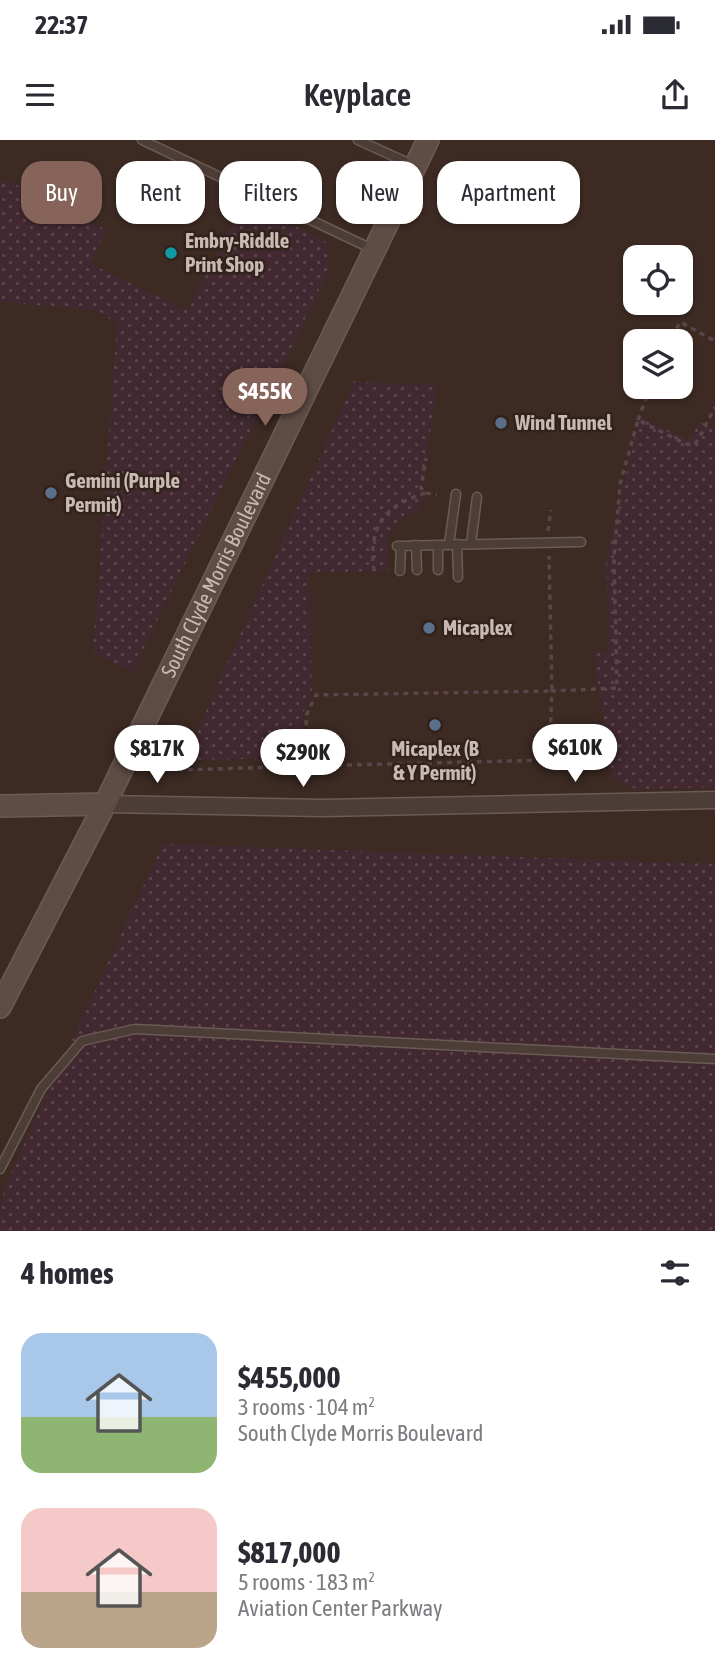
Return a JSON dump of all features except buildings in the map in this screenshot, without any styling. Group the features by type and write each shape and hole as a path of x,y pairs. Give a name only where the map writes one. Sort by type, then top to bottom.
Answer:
{"main road":[{"name":"South Clyde Morris Boulevard","path":"418,161 428,140"},
{"name":"South Clyde Morris Boulevard","path":"0,1007 106,804 387,224"},
{"path":"0,806 106,804"}],"street":[{"path":"106,804 322,808 715,800"}],"lane":[{"path":"142,140 375,250"},
{"path":"358,140 404,161"},
{"path":"456,494 453,544 458,577"},
{"path":"471,544 477,497"},
{"path":"400,571 399,546 581,542"},
{"path":"416,545 417,570"},
{"path":"438,545 438,570"},
{"path":"0,1170 41,1089 82,1041 135,1029 715,1059"}],"path":[{"path":"676,329 680,322 693,329"},
{"path":"693,329 715,341"},
{"path":"307,766 306,716 316,695 617,688 614,560 620,484 646,399"},
{"path":"638,420 686,444 694,445 715,407"},
{"path":"426,458 421,488 426,493"},
{"path":"373,571 372,544 378,525 392,509 412,497 426,493 437,495"},
{"path":"171,761 182,770 549,760 552,691 548,542 551,510"}],"shaded area":[{"path":"9,181 21,187 21,224 94,224 106,230 91,264 188,311 233,224 291,224 326,242 329,270 132,672 93,652 117,324 97,310 0,302 0,182"},
{"path":"354,381 403,385 438,384 421,488 422,510 401,519 390,532 387,549 388,571 309,573 312,692 302,716 303,758 184,760"},
{"path":"645,418 689,441 699,421 715,429 715,787 636,789 620,782 610,771 593,651 608,651 606,563 638,420"},
{"path":"163,844 715,864 715,1231 0,1231 0,1204 13,1168"}],"place":[{"name":"Embry-Riddle Print Shop","path":"171,253"},
{"name":"Wind Tunnel","path":"501,423"},
{"name":"Gemini (Purple Permit)","path":"51,493"},
{"name":"Micaplex","path":"429,628"},
{"name":"Micaplex (B & Y Permit)","path":"435,725"}]}
